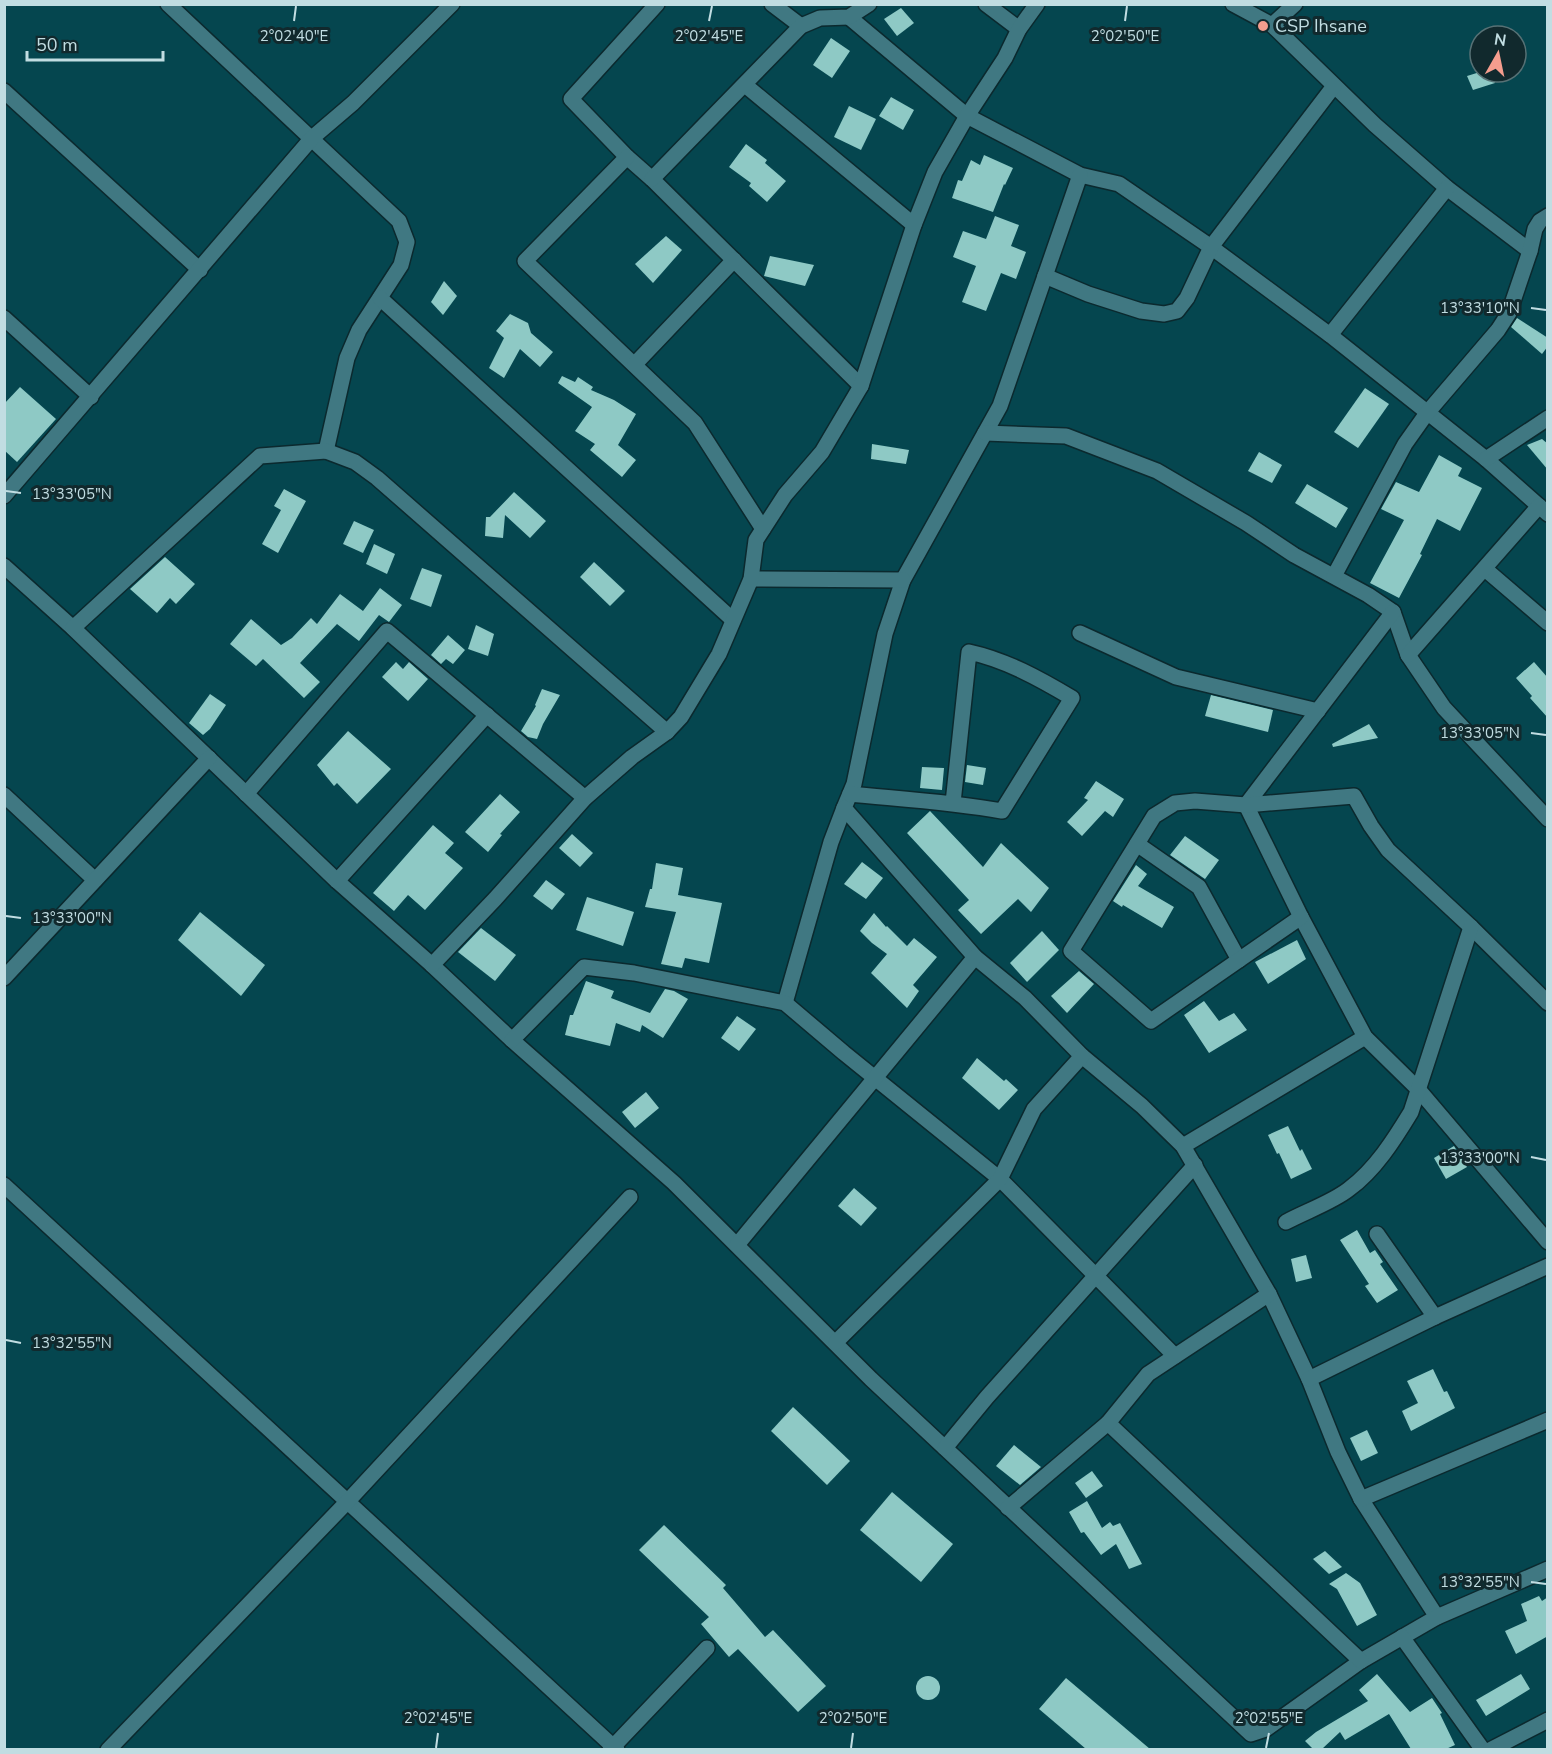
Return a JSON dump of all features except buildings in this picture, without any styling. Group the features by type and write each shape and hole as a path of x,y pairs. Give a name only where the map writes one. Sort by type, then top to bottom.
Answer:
{"street":[{"path":"168,4 399,221 407,242 401,265 359,330 347,358 326,451"},
{"path":"4,496 312,138 353,103 452,4"},
{"path":"657,4 571,99 627,158 652,179 861,386"},
{"path":"772,4 801,26"},
{"path":"652,179 801,26 820,18 849,17 869,4"},
{"path":"986,4 1019,29"},
{"path":"432,964 495,899 585,798 632,757 667,732 681,717 719,654 751,579 756,540 785,495 822,452 861,386 914,225 935,172 967,116 1005,58 1019,29 1037,4"},
{"path":"1233,4 1272,25 1334,86 1447,188 1530,251"},
{"path":"1272,25 1295,4"},
{"path":"849,17 967,116 1080,175 1119,184 1211,247 1330,335 1486,459 1543,510 1485,569 1408,655"},
{"path":"745,85 914,225"},
{"path":"1045,276 1099,298 1141,311 1164,314 1177,311 1186,298 1211,247 1334,86"},
{"path":"4,91 200,270"},
{"path":"627,158 525,261 696,423 763,529"},
{"path":"784,1003 831,842 854,784 885,634 903,580 1000,406 1080,175"},
{"path":"1330,335 1447,188"},
{"path":"1334,576 1405,444 1427,413 1498,330 1509,313 1530,251 1535,228 1540,220 1548,216"},
{"path":"634,364 734,260"},
{"path":"380,298 733,620"},
{"path":"4,318 91,397"},
{"path":"1486,459 1548,418"},
{"path":"985,432 1066,436 1157,471 1246,523 1294,555 1368,595 1393,612 1408,655 1444,708 1548,819"},
{"path":"74,628 260,456 326,451 355,462 377,478 667,732"},
{"path":"4,566 74,628 337,881 674,1183 945,1448 1251,1734 1266,1729 1361,1661 1437,1617 1548,1569"},
{"path":"1485,569 1545,617"},
{"path":"751,579 903,580"},
{"path":"1246,806 1393,612"},
{"path":"246,794 387,631 585,798"},
{"path":"1080,633 1176,677 1318,711"},
{"path":"847,801 953,803 1002,811 1072,699 1027,672 969,652 953,803"},
{"path":"337,881 487,715"},
{"path":"4,978 209,758"},
{"path":"4,795 95,880"},
{"path":"1301,917 1151,1022 1071,951 1154,816 1175,803 1195,801 1246,806 1354,796 1388,850 1548,1003"},
{"path":"847,801 975,957 1025,998 1082,1056 1142,1106 1183,1146 1269,1294 1361,1499 1437,1617"},
{"path":"1246,806 1301,917 1365,1036 1418,1089 1548,1242"},
{"path":"1137,844 1199,887 1239,960"},
{"path":"1286,1222 1348,1190 1374,1165 1411,1112 1471,927"},
{"path":"737,1245 975,957"},
{"path":"512,1040 584,967 634,973 784,1003 1000,1179 1175,1356"},
{"path":"1183,1146 1365,1036"},
{"path":"836,1342 1000,1179 1034,1109 1082,1056"},
{"path":"945,1448 987,1397 1195,1165"},
{"path":"4,1185 614,1748 708,1648"},
{"path":"108,1749 348,1502 630,1197"},
{"path":"1377,1234 1435,1317"},
{"path":"1309,1379 1435,1317 1548,1266"},
{"path":"1008,1508 1108,1423 1148,1374 1269,1294"},
{"path":"1361,1499 1548,1420"},
{"path":"1108,1423 1361,1661"},
{"path":"1402,1637 1483,1749"},
{"path":"1490,1749 1548,1720"}],"place":[{"name":"CSP Ihsane","path":"1263,26"}]}
